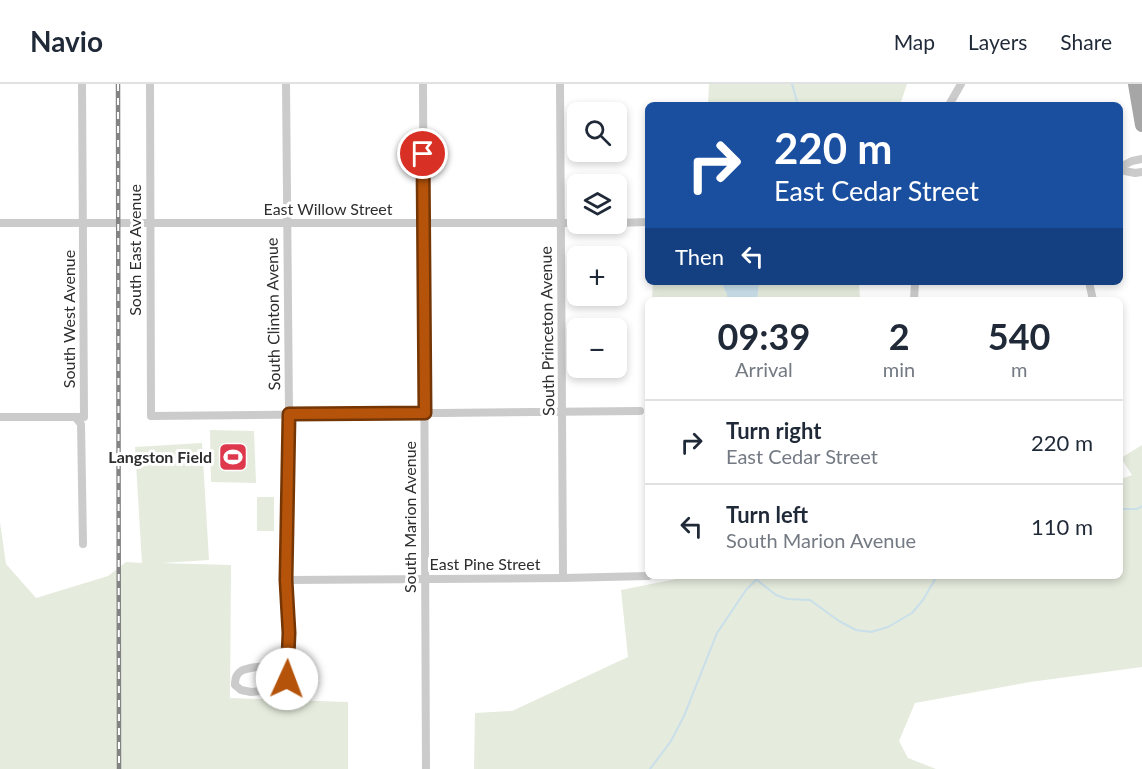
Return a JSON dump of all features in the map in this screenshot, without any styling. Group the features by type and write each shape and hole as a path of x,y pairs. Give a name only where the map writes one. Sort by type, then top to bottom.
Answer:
{"main road":[{"path":"1135,84 1142,124"}],"street":[{"name":"South West Avenue","path":"75,417 84,417 82,84"},
{"name":"South East Avenue","path":"150,84 151,416 289,414"},
{"name":"South Clinton Avenue","path":"286,84 289,414 286,580 289,633 287,679 281,686 271,690 251,692 241,690 235,685 234,678 238,672 279,661 288,651"},
{"name":"South Marion Avenue","path":"423,84 426,769"},
{"name":"South Princeton Avenue","path":"560,84 563,579"},
{"path":"951,102 961,84"},
{"path":"1123,166 1142,159"},
{"path":"1123,169 1135,173 1142,171"},
{"path":"627,223 645,222"},
{"name":"East Willow Street","path":"0,223 567,223"},
{"path":"289,414 640,411"},
{"path":"0,417 75,417 81,424 83,544"},
{"name":"East Pine Street","path":"286,580 645,577"}],"shaded area":[{"path":"709,84 907,84 901,102 708,102"},
{"path":"653,285 859,285 860,297 652,297"},
{"name":"Langston Field","path":"210,430 254,431 256,483 211,482"},
{"path":"202,443 209,560 161,563 231,565 230,698 348,702 348,769 0,769 0,522 6,564 36,598 108,576 126,562 142,563 135,447"},
{"path":"1142,445 1142,667 1030,682 915,703 899,741 908,758 936,769 474,769 475,713 512,711 628,657 621,590 676,579 1123,579 1123,478 1132,475 1123,461 1123,457"},
{"path":"257,497 274,497 274,531 257,531"}],"water":[{"path":"722,285 759,285 757,297 727,297"}],"waterway":[{"path":"792,84 797,102"},
{"path":"1123,509 1137,509 1142,506"},
{"path":"650,769 671,741 684,716 717,633 746,590 757,579"},
{"path":"757,580 776,595 787,599 810,600 856,630 871,632 888,627 912,613 935,579"}],"railway":[{"path":"118,84 119,769"}],"place":[{"name":"Langston Field","path":"233,457"}],"route":[{"path":"287,679 289,414 425,413 423,154"}]}
